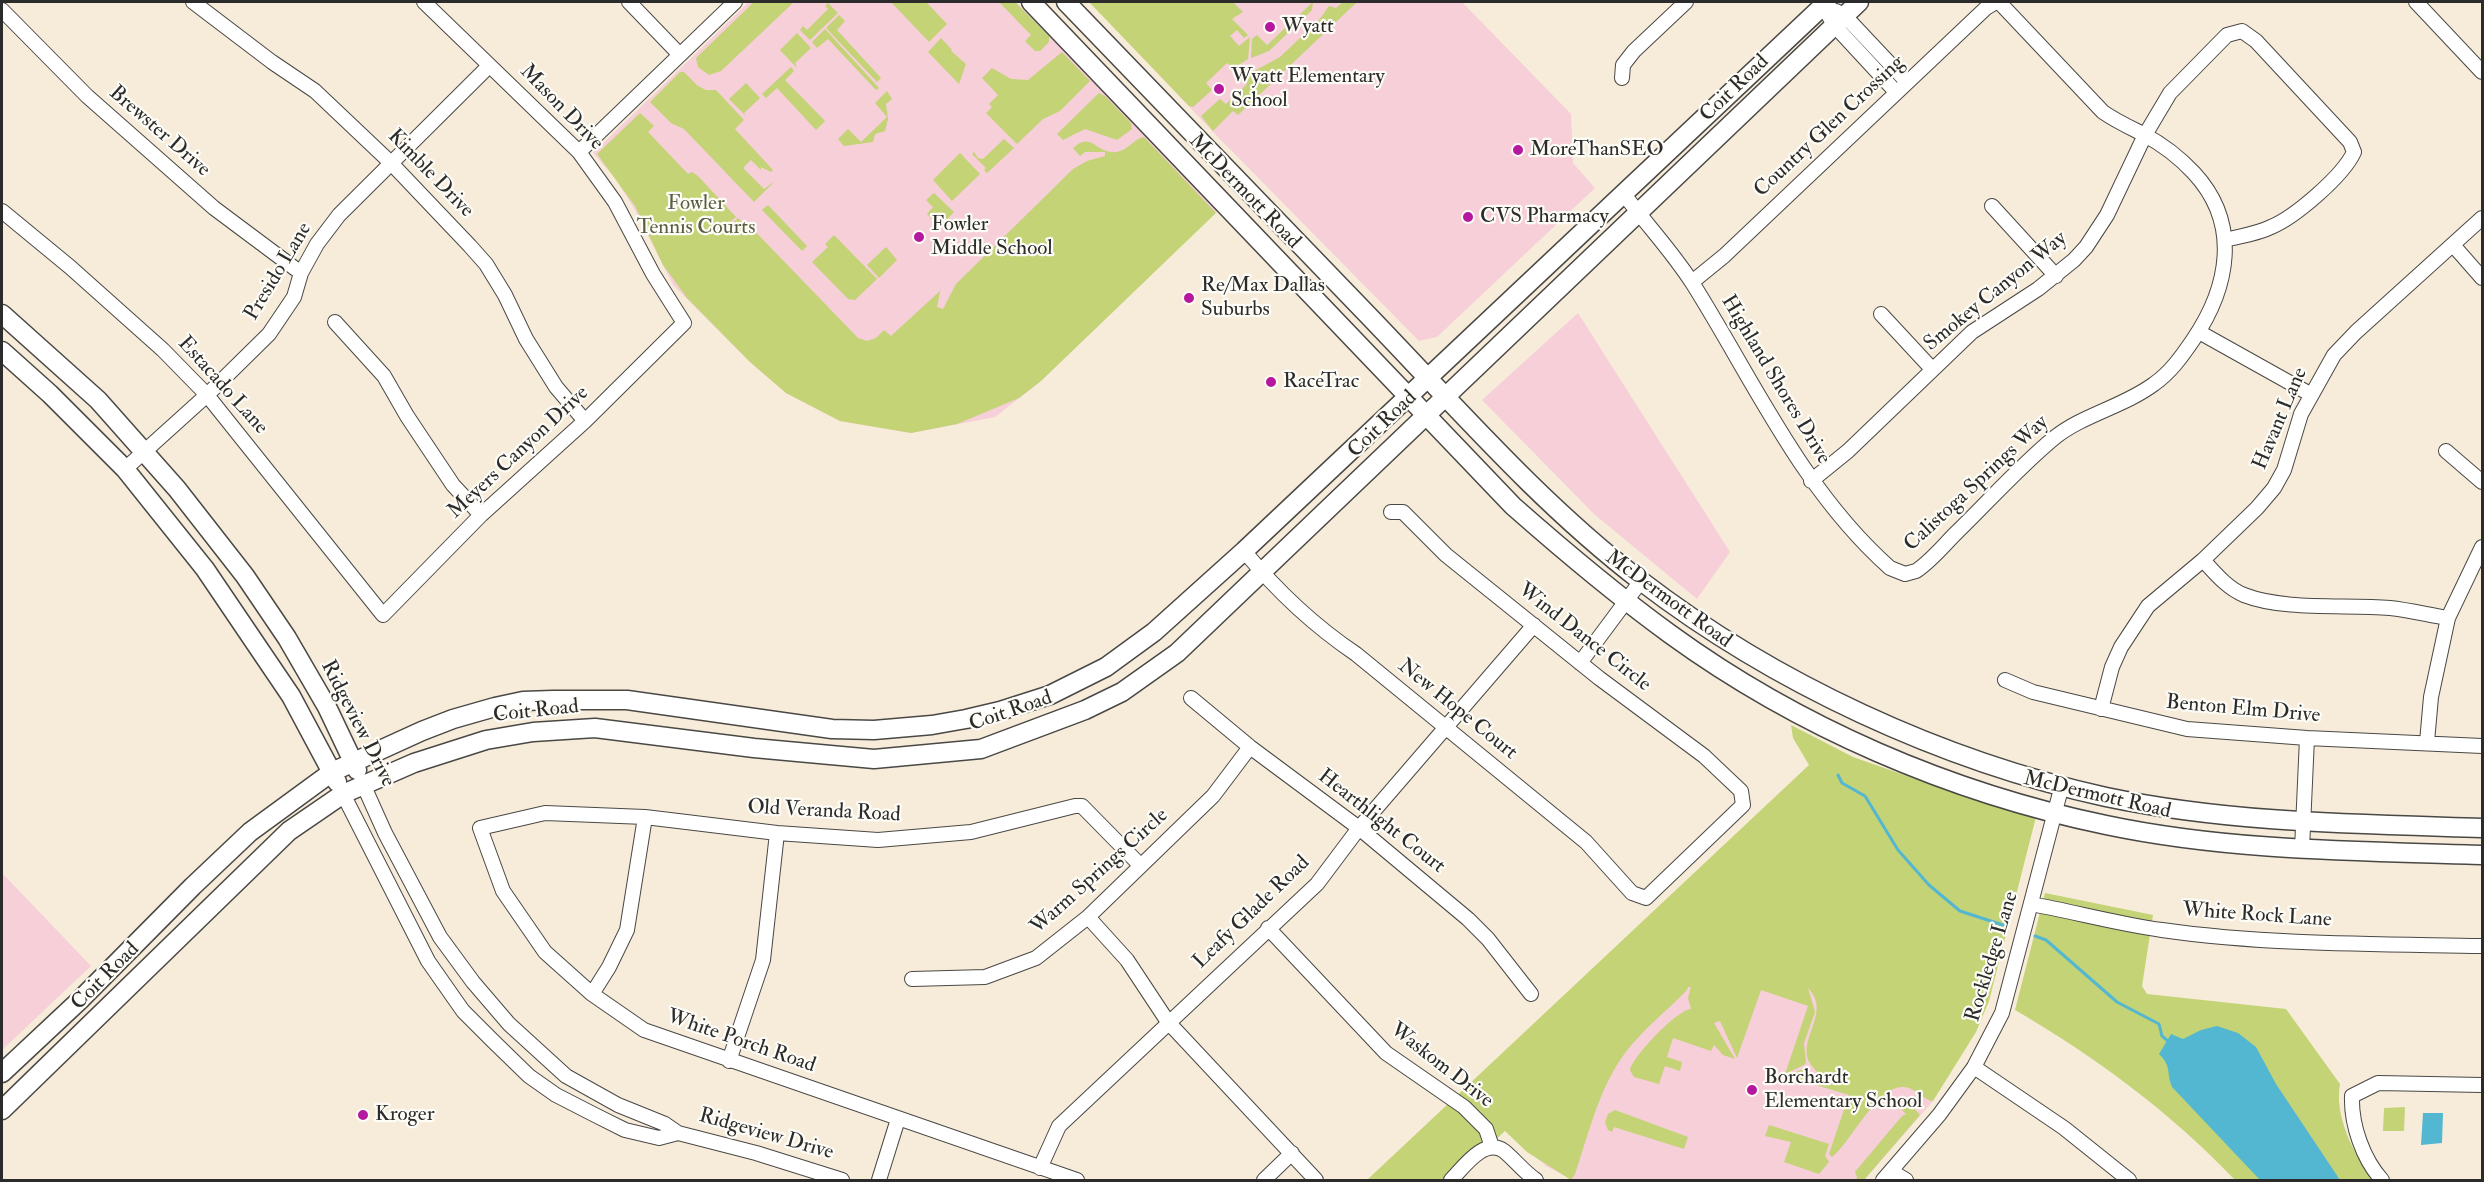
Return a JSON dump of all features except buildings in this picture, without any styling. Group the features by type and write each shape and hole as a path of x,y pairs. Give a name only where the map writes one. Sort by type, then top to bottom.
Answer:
{"main road":[{"name":"McDermott Road","path":"1030,2 1513,506 1571,557 1672,635 1758,691 1846,738 1898,760 1988,793 2107,826 2188,839 2302,849 2482,855"},
{"name":"McDermott Road","path":"1066,2 1531,484 1641,581 1683,611 1767,664 1902,731 1989,764 2108,797 2218,814 2305,822 2482,828"},
{"name":"Coit Road","path":"2,1110 289,831 343,794 414,763 486,740 533,732 595,728 754,748 874,759 981,749 1085,710 1122,692 1177,653 1859,2"},
{"name":"Coit Road","path":"2,1073 91,990 193,886 250,832 332,772 354,760 453,719 523,701 627,700 832,729 907,728 977,717 1050,695 1106,667 1154,632 1244,551 1824,3"},
{"path":"1106,81 1125,63"},
{"path":"1237,217 1255,198"},
{"path":"1542,305 1544,291 1566,270 1566,264 1558,256"},
{"name":"Ridgeview Drive","path":"2,314 98,400 177,489 257,594 287,638 327,707 354,760 363,784"},
{"name":"Ridgeview Drive","path":"2,351 50,394 124,469 206,569 291,696 343,794"},
{"path":"747,717 754,748"},
{"path":"754,748 767,720"},
{"path":"193,886 211,905"},
{"path":"91,990 108,1007"}],"street":[{"name":"Kimble Drive","path":"194,2 272,62 315,91 391,163 486,264 505,295 526,339 556,387 585,421"},
{"name":"Mason Drive","path":"424,2 579,152 615,202 642,256 684,323"},
{"path":"629,2 680,55"},
{"path":"579,152 735,2"},
{"path":"1622,78 1623,65 1634,51 1686,2"},
{"name":"Country Glen Crossing","path":"1692,282 1732,248 1986,8 1997,2"},
{"name":"Calistoga Springs Way","path":"1905,574 1911,574 1922,567 2054,438 2069,427 2154,385 2179,360 2199,332 2220,290 2224,273 2225,240 2218,212 2206,188 2179,160 2145,135 2113,120 2103,112 1997,2"},
{"path":"2416,2 2482,72"},
{"path":"1824,3 1896,92"},
{"name":"Brewster Drive","path":"2,10 87,96 205,201 301,273"},
{"path":"1839,20 1907,82"},
{"name":"Smokey Canyon Way","path":"1811,481 1848,451 1972,332 2056,276 2086,247 2107,215 2145,135 2170,93 2227,36 2242,31 2256,41 2350,142 2354,152 2344,168 2298,211 2282,222 2268,229 2225,240"},
{"name":"Presido Lane","path":"124,469 207,395 269,334 294,297 301,273 317,244 339,215 489,66"},
{"name":"Highland Shores Drive","path":"1623,193 1654,229 1692,282 1811,481 1883,562 1897,572 1905,574"},
{"path":"1992,206 2056,276"},
{"name":"Estacado Lane","path":"2,211 78,274 163,350 207,395 383,615"},
{"name":"Havant Lane","path":"2101,709 2112,667 2130,630 2148,606 2202,560 2257,508 2274,488 2284,470 2301,414 2310,394 2334,355 2426,267 2482,218"},
{"path":"2453,245 2482,278"},
{"path":"1881,314 1932,369"},
{"path":"335,322 384,376 407,416 453,485 481,515"},
{"name":"Meyers Canyon Drive","path":"383,615 481,515 585,421 684,323"},
{"path":"2199,332 2310,394"},
{"path":"2446,451 2482,482"},
{"name":"Wind Dance Circle","path":"1391,512 1403,512 1446,555 1580,663 1704,756 1741,791 1743,805 1646,898"},
{"path":"2427,742 2431,697 2448,618 2482,547"},
{"name":"New Hope Court","path":"1244,551 1288,601 1324,633 1356,654 1586,842 1632,893 1646,898"},
{"path":"2202,560 2223,582 2242,594 2265,602 2350,608 2389,608 2448,618"},
{"path":"1580,663 1641,581"},
{"name":"Leafy Glade Road","path":"1040,1168 1059,1126 1317,884 1359,828 1534,625"},
{"name":"Benton Elm Drive","path":"2005,680 2032,692 2187,729 2307,738 2482,746"},
{"name":"Hearthlight Court","path":"1191,698 1250,747 1359,828 1468,919 1488,939 1531,994"},
{"path":"2302,849 2307,738"},
{"name":"Warm Springs Circle","path":"912,979 985,977 1036,958 1088,918 1213,796 1250,747"},
{"name":"Ridgeview Drive","path":"363,784 385,833 440,937 473,982 509,1024 566,1076 618,1105 665,1124 678,1133 756,1153 842,1180"},
{"name":"Rockledge Lane","path":"1887,1176 1939,1115 1974,1067 2002,1013 2062,785"},
{"name":"Ridgeview Drive","path":"343,794 428,961 463,1011 529,1076 556,1095 625,1130 659,1138 678,1133"},
{"name":"Old Veranda Road","path":"480,828 545,813 645,817 777,834 878,840 971,832 1068,807 1082,806 1140,865"},
{"path":"592,993 609,967 627,930 645,817"},
{"name":"White Porch Road","path":"480,828 504,891 545,952 592,993 645,1030 1077,1180"},
{"path":"729,1061 763,960 777,834"},
{"name":"White Rock Lane","path":"2030,911 2216,936 2301,942 2482,946"},
{"path":"1088,918 1127,960 1168,1022 1316,1180"},
{"name":"Waskom Drive","path":"1268,928 1386,1053 1464,1107 1486,1129 1492,1147 1504,1151 1536,1180"},
{"path":"1974,1067 2064,1128 2129,1180"},
{"path":"2382,1180 2361,1144 2351,1110 2352,1096 2378,1083 2482,1085"},
{"path":"879,1180 898,1119"},
{"path":"1450,1180 1479,1153 1492,1147"},
{"path":"1264,1180 1292,1153"},
{"path":"1887,1176 1906,1180"}],"shaded area":[{"name":"Fowler Middle School","path":"749,2 1016,2 1218,210 1041,381 995,417 911,433 840,421 786,393 750,362 673,285 635,210 615,178 593,153"},
{"path":"1090,2 1462,2 1571,114 1573,163 1595,188 1437,337 1419,341 1216,135"},
{"path":"1578,313 1730,552 1697,599 1594,514 1482,400"},
{"path":"2,873 91,966 2,1050"},
{"path":"1731,917 1933,1101 1864,1180 1573,1180 1546,1166 1507,1130"}],"green space":[{"path":"754,2 794,2 721,71 709,75 698,67 696,58"},
{"path":"891,2 926,2 947,24 929,42"},
{"path":"999,2 1015,2 1049,36 1049,42 1040,51 1035,51 1025,41 1031,35"},
{"path":"1089,2 1233,2 1243,12 1232,19 1248,35 1244,38 1237,30 1230,36 1239,46 1250,37 1248,59 1234,68 1227,63 1206,83 1212,90 1193,107 1189,106"},
{"path":"1313,2 1312,10 1269,51 1251,58 1252,39 1257,35 1267,45"},
{"path":"1343,2 1357,2 1238,115 1233,111 1213,131 1201,116 1220,99 1226,104 1247,84 1243,77 1280,57 1319,20 1329,6 1336,8"},
{"path":"828,3 838,13 810,40 800,30 803,26 807,30 828,9 825,6"},
{"path":"839,15 845,21 837,30 881,78 877,82 826,28"},
{"path":"825,29 879,88 876,90 828,39 817,48 812,42"},
{"path":"797,33 811,48 795,63 797,68 780,50"},
{"path":"941,38 951,51 966,64 959,84 928,52"},
{"path":"1062,52 1090,81 1060,111 1043,119 1017,144 986,113 992,107 989,104 998,95 982,78 992,68 1011,79 1028,80"},
{"path":"791,67 794,71 785,80 825,121 816,130 777,88 766,98 762,94"},
{"path":"680,72 684,72 698,86 706,90 716,90 744,120 735,129 773,170 771,172 761,167 761,170 751,160 743,168 764,189 775,181 754,202 684,129 671,123 650,102"},
{"path":"746,83 760,98 744,113 747,117 729,99"},
{"path":"887,91 892,99 886,104 888,119 885,131 875,134 873,142 844,146 838,139 848,129 861,142 887,117 875,103"},
{"path":"1099,93 1105,96 1131,123 1132,129 1117,140 1085,129 1063,140 1057,134"},
{"name":"Fowler Tennis Courts","path":"640,113 654,126 648,132 688,174 692,172 698,176 736,217 731,221 733,223 738,218 742,222 744,220 858,338 867,341 876,338 884,330 891,336 940,291 941,287 937,307 943,309 956,284 1073,169 1087,161 1105,156 1105,152 1085,152 1080,156 1073,148 1079,143 1088,142 1105,151 1117,152 1144,137 1216,213 1041,381 1019,398 957,424 911,433 840,421 786,393 750,362 687,298 663,265 635,206 597,154"},
{"path":"1004,139 1014,148 987,173 984,170 986,168 972,154 974,152 978,158 983,159"},
{"path":"960,153 980,174 952,201 933,180"},
{"path":"934,193 954,212 940,227 927,214 933,207 926,200"},
{"path":"768,205 807,246 802,251 762,210"},
{"path":"834,235 877,279 855,300 848,299 812,262 828,247 825,244"},
{"path":"886,247 897,260 879,278 867,265"},
{"path":"1791,725 1853,757 1944,789 2036,817 1989,1001 1976,1032 1933,1101 1908,1088 1894,1089 1875,1104 1832,1157 1829,1154 1849,1095 1786,1076 1806,1068 1822,1078 1807,1056 1817,1005 1808,988 1815,1012 1804,1043 1806,1063 1804,1065 1785,1074 1808,1006 1761,990 1737,1058 1720,1021 1714,1023 1735,1059 1723,1055 1714,1045 1711,1051 1673,1038 1667,1057 1682,1062 1680,1071 1665,1066 1659,1084 1634,1077 1630,1070 1647,1045 1676,1017 1691,1009 1688,998 1691,987 1688,987 1639,1036 1616,1067 1601,1096 1571,1180 1527,1152 1505,1131 1453,1180 1367,1180 1809,765 1793,738"},
{"path":"2045,893 2153,915 2142,986 2147,994 2286,1009 2340,1084 2340,1109 2347,1135 2373,1180 2235,1180 2184,1131 2131,1087 2075,1047 2015,1010"},
{"path":"1906,1103 1912,1106 1920,1115 1864,1180 1856,1180 1855,1172 1906,1114 1899,1107"},
{"path":"2405,1107 2404,1131 2383,1131 2384,1108"},
{"path":"1615,1110 1688,1137 1684,1149 1614,1127 1612,1132 1608,1130 1605,1122 1608,1114"},
{"path":"1769,1125 1829,1144 1825,1156 1829,1162 1819,1174 1784,1162 1791,1142 1765,1136"}],"water":[{"path":"2217,1026 2238,1033 2256,1047 2276,1084 2340,1180 2260,1180 2172,1087 2167,1066 2159,1054 2171,1034 2183,1039 2201,1030"},
{"path":"2423,1113 2443,1113 2442,1143 2421,1145"}],"waterway":[{"path":"1838,775 1842,783 1865,796 1898,850 1929,885 1960,911 2006,926"},
{"path":"2035,936 2046,940 2117,1002 2159,1024 2162,1036 2169,1042"}],"place":[{"name":"Wyatt","path":"1270,27"},
{"name":"Wyatt Elementary School","path":"1219,89"},
{"name":"MoreThanSEO","path":"1518,150"},
{"name":"CVS Pharmacy","path":"1468,217"},
{"name":"Fowler Middle School","path":"919,237"},
{"name":"Re/Max Dallas Suburbs","path":"1189,298"},
{"name":"RaceTrac","path":"1271,382"},
{"name":"Borchardt Elementary School","path":"1752,1090"},
{"name":"Kroger","path":"363,1115"}]}
